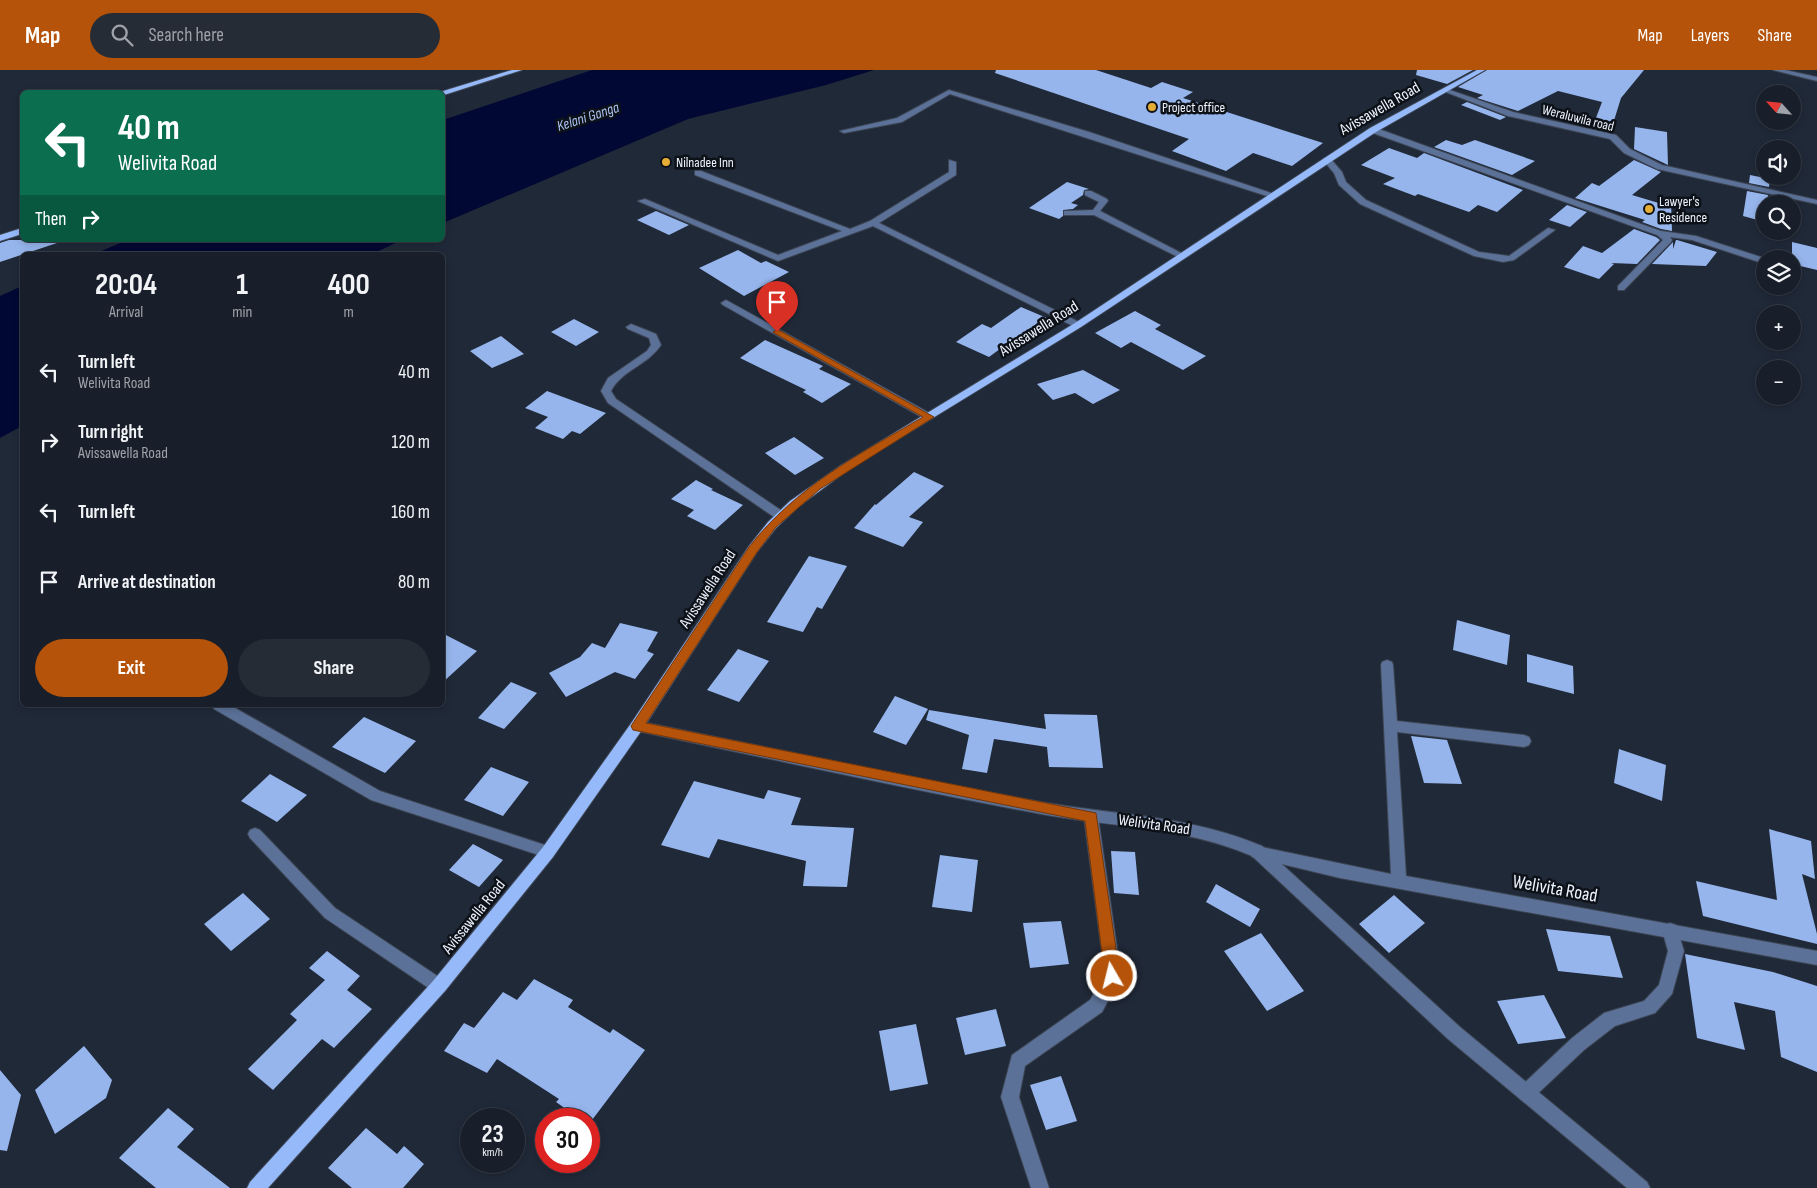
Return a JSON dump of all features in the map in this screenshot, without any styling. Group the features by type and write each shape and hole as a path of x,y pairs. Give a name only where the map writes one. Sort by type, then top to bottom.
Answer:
{"main road":[{"path":"445,93 519,70"},
{"name":"Avissawella Road","path":"256,1188 439,986 548,852 637,726 753,549 781,516 844,468 1078,325 1373,130 1482,70"},
{"path":"0,238 20,232"}],"street":[{"path":"1776,70 1817,79"},
{"name":"Weraluwila road","path":"1445,90 1511,114 1613,138 1620,142 1627,152 1660,167 1817,202"},
{"path":"844,131 899,120 949,92 1086,134 1272,196"},
{"path":"1373,130 1660,233 1693,238 1756,257"},
{"path":"1327,160 1338,172 1342,183 1362,202 1477,254 1497,258 1511,258 1551,230"},
{"path":"642,202 778,258 849,230 873,223 953,173 952,162"},
{"path":"698,173 849,230"},
{"path":"1088,193 1104,201 1095,212"},
{"path":"1067,213 1095,212 1183,256"},
{"path":"873,223 1078,325"},
{"path":"1621,288 1668,240 1660,233"},
{"path":"726,303 929,417"},
{"path":"631,327 653,336 656,345 651,353 612,380 606,391 612,401 781,516"},
{"path":"1387,665 1399,882"},
{"path":"222,707 376,796 548,852"},
{"name":"Welivita Road","path":"637,726 1042,808 1091,817 1202,832 1234,841 1257,852 1340,871 1817,958"},
{"path":"1390,726 1524,741"},
{"path":"1040,1188 1010,1096 1018,1061 1096,1006 1112,976 1091,817"},
{"path":"254,834 330,913 439,986"},
{"name":"Welivita Road","path":"1257,852 1454,1033 1641,1188"},
{"path":"1526,1093 1578,1044 1610,1019 1648,1007 1666,989 1676,951 1670,930"}],"water":[{"name":"Kelani Ganga","path":"592,70 874,70 826,85 688,119 445,222 445,119"},
{"path":"122,242 398,242 376,252 99,252"},
{"path":"20,287 20,427 0,438 0,296"}],"building":[{"name":"Project office","path":"996,70 1096,70 1151,88 1162,82 1193,92 1183,98 1323,143 1292,166 1253,153 1226,171 1172,151 1189,139 995,73"},
{"path":"1417,70 1473,70 1447,84 1416,75"},
{"path":"1487,70 1644,70 1621,98 1612,127 1594,123 1602,102 1558,91 1518,111 1477,98 1483,95 1458,87"},
{"path":"1467,102 1506,117 1500,120 1461,105"},
{"path":"1635,127 1667,132 1668,165 1634,149"},
{"path":"1446,140 1462,145 1475,140 1535,161 1512,175 1434,147"},
{"path":"1389,148 1417,158 1424,153 1523,190 1497,212 1478,205 1469,212 1418,194 1415,196 1383,184 1395,178 1361,165"},
{"path":"1634,160 1661,172 1632,195 1662,204 1660,206 1662,207 1671,201 1672,231 1642,222 1645,220 1575,198 1592,183 1599,186"},
{"path":"1750,175 1756,176 1756,184 1749,183"},
{"path":"1067,182 1089,189 1084,190 1083,195 1071,203 1078,205 1073,209 1063,210 1063,216 1059,219 1029,208"},
{"path":"1747,191 1768,195 1756,195 1756,220 1743,216"},
{"path":"1567,205 1587,212 1570,227 1549,220"},
{"path":"656,211 689,225 669,235 637,220"},
{"path":"1634,229 1660,240 1637,264 1611,263 1614,264 1599,279 1564,267 1583,246 1602,253"},
{"path":"9,240 20,240 20,242 57,243 30,252 20,252 20,255 0,262 0,243"},
{"path":"1676,240 1717,252 1706,266 1652,264 1673,242 1673,249"},
{"path":"1792,242 1817,248 1817,270 1801,266 1801,250 1792,250"},
{"path":"738,250 761,263 766,261 789,272 744,296 699,268"},
{"path":"1021,307 1054,321 1029,339 1019,335 989,357 956,342 982,324 991,328"},
{"path":"1135,311 1161,325 1155,329 1206,356 1183,370 1131,342 1121,348 1095,333"},
{"path":"574,319 599,332 576,346 551,332"},
{"path":"501,336 524,354 492,368 470,351"},
{"path":"765,340 823,366 819,369 851,384 822,403 803,392 806,390 740,358"},
{"path":"1083,370 1120,390 1093,404 1075,393 1053,400 1037,384"},
{"path":"547,391 606,413 580,434 572,431 563,439 535,428 548,417 525,408"},
{"path":"794,437 824,458 795,475 765,453"},
{"path":"914,472 944,486 909,517 923,522 903,547 854,528 875,504"},
{"path":"696,480 713,489 711,490 743,505 715,530 687,516 694,510 671,499"},
{"path":"809,556 847,566 822,609 817,607 803,632 767,622"},
{"path":"1457,620 1510,635 1507,665 1453,650"},
{"path":"620,623 658,632 647,651 654,654 635,679 615,672 566,697 549,673 580,657 592,643 605,648"},
{"path":"445,635 477,651 445,680"},
{"path":"738,649 769,661 739,702 707,690"},
{"path":"1527,654 1573,666 1574,694 1527,682"},
{"path":"511,682 537,693 504,729 478,718"},
{"path":"895,696 928,709 906,745 873,732"},
{"path":"929,710 1046,729 1044,714 1097,715 1103,768 1049,767 1047,747 994,739 987,773 962,769 969,735 926,720"},
{"path":"364,717 416,741 385,773 332,747"},
{"path":"1411,736 1447,740 1462,784 1424,783"},
{"path":"1619,749 1666,765 1662,801 1614,783"},
{"path":"491,767 529,782 503,816 464,800"},
{"path":"270,774 307,795 277,822 241,801"},
{"path":"694,781 764,799 768,790 801,798 791,825 854,828 847,887 803,886 806,861 718,839 709,858 661,845"},
{"path":"1769,829 1811,841 1815,879 1802,874 1817,934 1817,944 1703,916 1696,881 1777,900"},
{"path":"473,844 503,860 479,887 449,870"},
{"path":"1111,851 1135,852 1139,895 1114,893"},
{"path":"940,855 978,860 972,912 932,907"},
{"path":"1216,884 1260,909 1250,927 1206,902"},
{"path":"243,893 270,919 231,951 204,924"},
{"path":"1394,895 1425,923 1389,953 1359,924"},
{"path":"1061,921 1069,964 1030,968 1023,923"},
{"path":"1546,929 1610,936 1623,978 1558,971"},
{"path":"1261,933 1304,991 1267,1011 1224,951"},
{"path":"327,951 360,976 347,990 372,1009 334,1048 322,1039 273,1090 248,1069 297,1020 290,1014 325,980 309,968"},
{"path":"1685,954 1773,972 1817,986 1817,1072 1781,1057 1775,1011 1734,1002 1745,1050 1697,1038"},
{"path":"534,979 573,1000 568,1007 610,1033 613,1029 645,1050 600,1109 564,1108 556,1102 559,1099 497,1059 487,1073 444,1051 464,1023 474,1028 503,992 517,1000"},
{"path":"1544,995 1566,1038 1518,1044 1497,1001"},
{"path":"996,1009 1006,1046 965,1055 956,1018"},
{"path":"916,1024 928,1084 890,1091 879,1031"},
{"path":"84,1046 112,1080 106,1098 55,1134 35,1090"},
{"path":"0,1070 21,1095 7,1151 0,1150"},
{"path":"1061,1076 1077,1121 1046,1130 1030,1085"},
{"path":"168,1108 194,1129 177,1147 230,1188 156,1188 119,1158"},
{"path":"366,1128 397,1154 404,1146 424,1164 403,1188 352,1188 328,1168"}],"place":[{"name":"Project office","path":"1152,107"},
{"name":"Nilnadee Inn","path":"666,162"},
{"name":"Lawyer's Residence","path":"1649,209"}],"route":[{"path":"777,332 929,417 844,468 794,504 772,525 753,549 637,726 1091,817 1112,976"}]}
